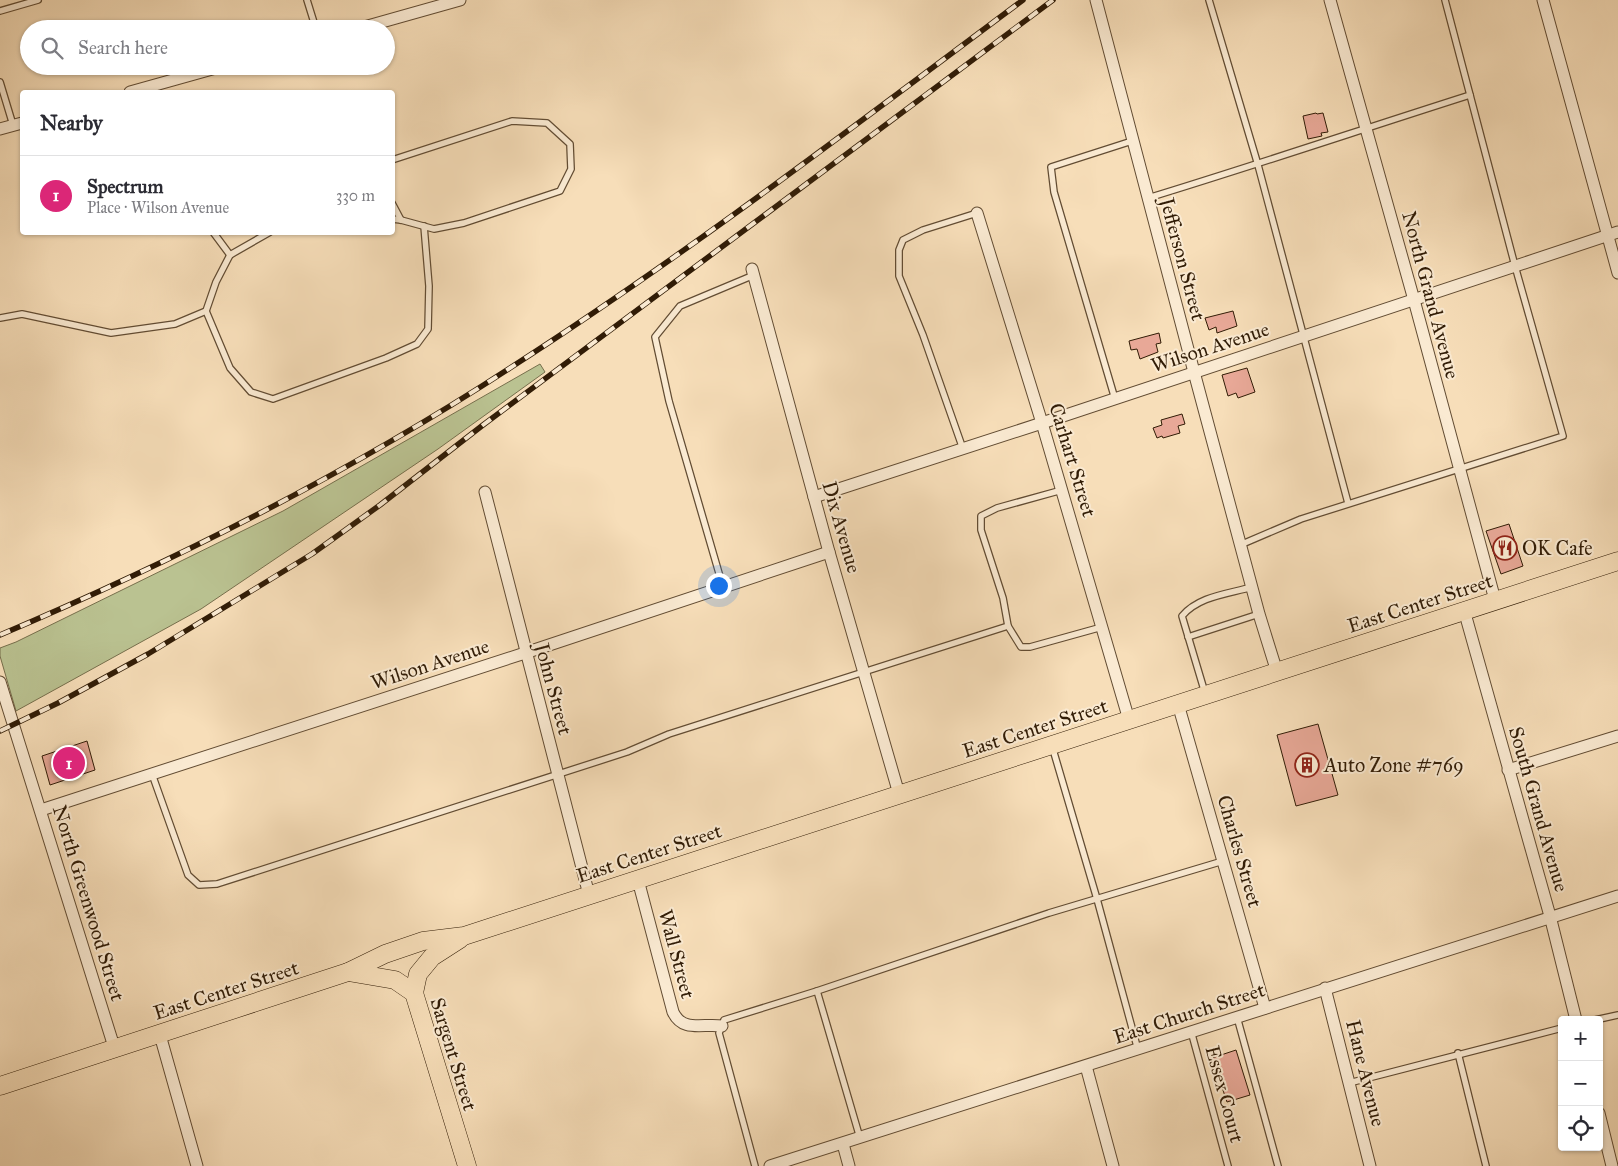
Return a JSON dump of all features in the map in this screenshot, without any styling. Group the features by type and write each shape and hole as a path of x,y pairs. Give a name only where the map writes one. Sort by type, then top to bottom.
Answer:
{"main road":[{"name":"East Center Street","path":"0,1086 115,1050 348,972 385,954 423,941 464,936 1618,561"},
{"name":"East Center Street","path":"414,992 418,974 432,957 464,936"},
{"name":"Sargent Street","path":"348,972 395,980 414,992 467,1166"}],"street":[{"path":"389,20 460,0"},
{"name":"Jefferson Street","path":"1096,0 1240,544 1277,672"},
{"name":"North Grand Avenue","path":"1330,0 1495,600"},
{"path":"1543,0 1613,234 1618,273"},
{"path":"137,90 191,75"},
{"path":"0,129 18,124"},
{"name":"Carhart Street","path":"977,213 1042,423 1129,720"},
{"name":"Wilson Avenue","path":"814,497 1613,234"},
{"name":"Dix Avenue","path":"753,272 829,552 899,794"},
{"name":"John Street","path":"485,492 589,895"},
{"name":"Wilson Avenue","path":"41,810 526,653 829,552"},
{"name":"South Grand Avenue","path":"1464,610 1550,916 1575,1016"},
{"name":"North Greenwood Street","path":"0,682 115,1050"},
{"name":"Charles Street","path":"1178,704 1265,1008"},
{"path":"1508,770 1618,736"},
{"name":"Wall Street","path":"638,880 673,1012 677,1020 689,1026 712,1024 722,1026"},
{"name":"East Church Street","path":"770,1166 1138,1050 1191,1031 1550,916 1618,896"},
{"name":"Hane Avenue","path":"1325,988 1370,1166"},
{"path":"160,1035 197,1166"},
{"path":"1086,1066 1113,1166"},
{"path":"1603,1129 1612,1166"},
{"path":"842,1144 848,1166"}],"lane":[{"path":"0,11 38,0"},
{"path":"307,0 313,20"},
{"path":"1209,0 1258,164 1348,503"},
{"path":"1240,544 1301,518 1563,436 1515,266 1445,0"},
{"path":"0,82 18,124"},
{"path":"1148,198 1470,95"},
{"path":"395,159 512,121 547,123 570,144 571,169 560,191 464,223 434,229 395,219"},
{"path":"1115,399 1054,192 1051,167 1132,141"},
{"path":"395,209 400,220"},
{"path":"963,449 923,335 899,276 899,250 903,240 923,230 977,213"},
{"path":"265,235 230,255 216,282 206,311 230,368 251,392 273,399 386,358 417,344 428,330 428,286 424,226"},
{"path":"215,235 230,255"},
{"path":"723,587 669,401 655,337 680,306 753,272"},
{"path":"0,318 22,314 111,333 174,324 206,311"},
{"path":"1062,490 997,508 981,516 981,530 1003,598 1008,626 1021,647 1030,647 1102,627"},
{"path":"1206,695 1182,616 1189,608 1199,602 1252,587"},
{"path":"1188,637 1259,614"},
{"path":"152,774 188,875 199,885 218,884 627,752 669,734 1008,626"},
{"path":"1052,746 1098,899 1138,1050"},
{"path":"755,1166 719,1033 724,1020 817,991 1048,913 1223,861"},
{"path":"817,991 860,1138"},
{"path":"1603,1018 1618,1014"},
{"path":"1237,1017 1278,1166"},
{"path":"1349,1083 1458,1053 1558,1029"},
{"name":"Essex Court","path":"1191,1031 1228,1166"},
{"path":"1458,1053 1486,1166"}],"green space":[{"path":"540,364 545,372 438,449 201,609 16,711 0,656 0,648 16,642 283,511"}],"building":[{"path":"1323,113 1328,132 1321,133 1322,136 1308,139 1303,116"},
{"path":"1233,311 1237,326 1217,333 1216,327 1209,330 1205,318"},
{"path":"1159,333 1161,343 1156,344 1158,352 1140,359 1137,349 1131,350 1129,341"},
{"path":"1247,368 1255,392 1238,398 1236,393 1228,396 1222,375"},
{"path":"1182,414 1185,424 1178,426 1180,433 1157,438 1153,428 1162,425 1161,420"},
{"name":"OK Cafe","path":"1509,524 1523,566 1501,574 1486,531"},
{"name":"Auto Zone #769","path":"1318,724 1338,795 1296,806 1277,735"},
{"path":"87,741 95,770 50,785 42,756"},
{"path":"1236,1050 1250,1095 1227,1102 1212,1058"}],"railway":[{"path":"0,635 197,545 325,478 449,406 576,325 706,235 1023,0"},
{"path":"0,731 58,703 148,654 312,554 1053,0"}],"place":[{"name":"OK Cafe","path":"1505,548"},
{"name":"Spectrum","path":"69,763"},
{"name":"Auto Zone #769","path":"1307,765"}]}
